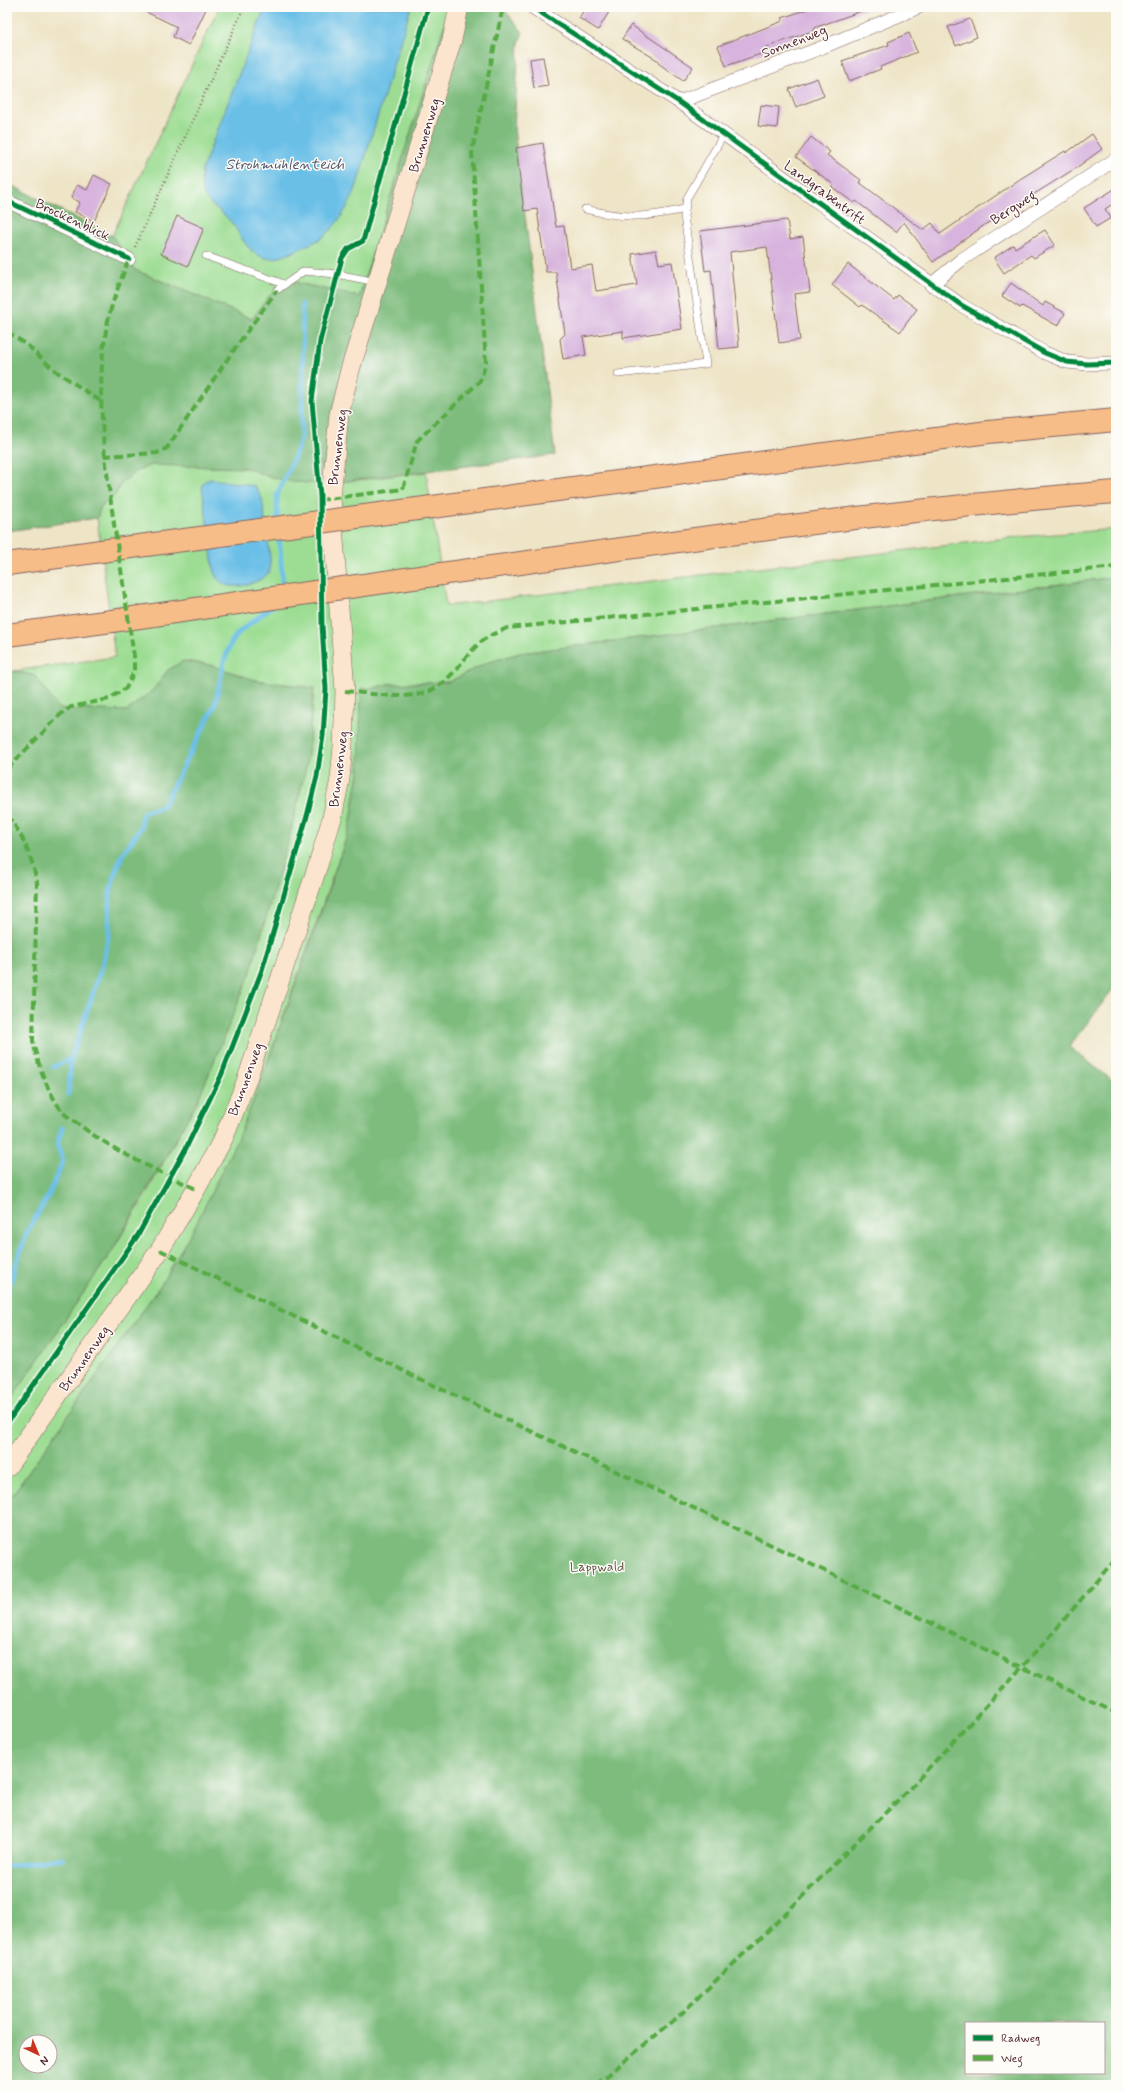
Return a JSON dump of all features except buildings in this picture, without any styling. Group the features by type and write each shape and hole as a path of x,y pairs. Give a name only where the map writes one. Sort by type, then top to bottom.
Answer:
{"highway":[{"path":"7,564 988,432 1116,420"},
{"path":"7,635 774,528 871,516 1116,492"}],"main road":[{"name":"Brunnenweg","path":"7,1467 160,1250 196,1189 224,1137 246,1082 318,865 332,818 340,779 344,722 345,691 331,498 339,414 350,370 450,47 458,7"}],"street":[{"name":"Landgrabentrift","path":"532,7 679,102 931,285 961,305 1045,353 1067,362 1087,364 1116,363"},
{"name":"Sonnenweg","path":"679,102 906,10 919,7"},
{"name":"Bergweg","path":"931,285 961,260 1116,159"},
{"name":"Brockenblick","path":"7,201 129,259"}],"lane":[{"path":"618,374 706,364 684,216 686,198 724,134"},
{"path":"585,208 615,216 649,217 685,209"},
{"path":"206,256 284,284"},
{"path":"277,290 304,271 330,273 377,282"}],"path":[{"path":"129,259 244,7"}],"green space":[{"path":"219,7 450,7 359,297 285,280 269,296 252,319 135,270 112,236"},
{"path":"450,7 502,7 523,32 519,43 514,128 555,455 323,484 293,482 267,476 248,468 151,465 138,470 122,482 115,495 101,506 97,518 7,531 7,183 112,236 135,270 252,319 269,296 285,280 359,297"},
{"path":"151,465 248,468 267,476 323,484 426,472 446,606 1007,538 1116,529 1116,577 520,653 486,663 449,682 387,684 374,688 362,688 359,771 350,827 255,1097 236,1142 196,1224 162,1283 7,1503 7,1405 112,1251 142,1201 198,1100 250,974 289,838 307,763 314,688 255,680 210,665 184,661 168,670 154,689 127,711 58,709 35,676 14,671 115,657 97,518 101,506 115,495 122,482 138,470"},
{"name":"Lappwald","path":"1116,577 1116,985 1069,1047 1116,1083 1116,2085 7,2085 7,1503 162,1283 196,1224 236,1142 255,1097 350,827 359,771 361,688 374,688 387,684 449,682 486,663 520,653"},
{"path":"183,661 210,665 255,680 314,688 307,763 289,838 250,974 198,1100 112,1251 7,1405 7,672 14,671 35,676 59,709 127,711 154,689 168,670"}],"water":[{"name":"Strohmühlenteich","path":"265,7 411,7 351,200 335,225 320,239 278,258 264,258 251,249 231,222 204,196 201,181 202,170"},
{"path":"211,479 255,486 262,499 270,557 270,571 266,576 259,580 236,586 222,583 216,577 213,566 202,486 205,481"}],"waterway":[{"path":"278,523 277,495 294,458 301,438 303,362 302,304"},
{"path":"279,533 283,591"},
{"path":"68,1094 71,1059 102,966 109,934 110,893 115,873 122,855 141,827 141,819 144,812 159,808 164,804 215,705 224,661 230,645 238,633 272,606"},
{"path":"53,1067 71,1059"},
{"path":"7,1291 27,1232 48,1196 63,1161 57,1144 62,1128"},
{"path":"7,1866 63,1858"}],"marked path":[{"path":"320,500 403,489 417,441 480,381 486,363 472,151 503,7"},
{"path":"7,769 60,715 71,707 109,699 126,688 134,672 134,656 107,476 101,404 101,379 106,331 110,312 129,259"},
{"path":"104,456 157,453 167,448 233,351 277,290"},
{"path":"7,332 26,344 53,369 102,402"},
{"path":"345,691 403,696 421,694 440,685 482,641 507,628 1116,567"},
{"path":"7,815 13,822 22,838 37,882 33,1041 40,1068 52,1095 66,1115 95,1136 137,1160 196,1189"},
{"path":"160,1250 412,1375 753,1536 1116,1713"},
{"path":"596,2085 679,2016 781,1918 912,1786 1046,1641 1116,1558"}],"cycle path":[{"path":"7,1423 138,1235 186,1148 221,1076 262,970 307,816 317,776 323,736 326,689 322,625 320,496 312,401 320,341 342,258 348,249 363,241 428,7"},
{"path":"532,7 679,102 961,305 1045,353 1067,362 1087,364 1116,363"},
{"path":"7,201 129,259"}]}
